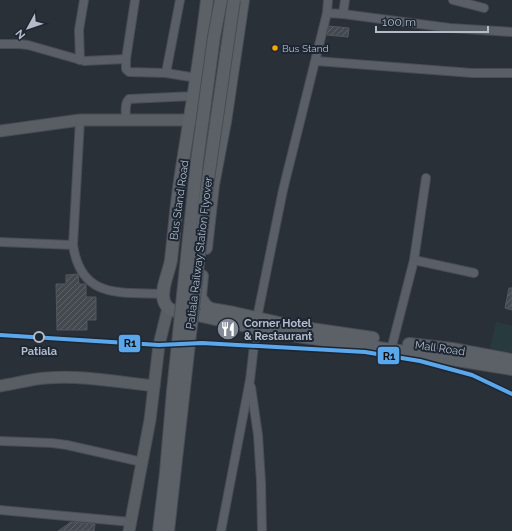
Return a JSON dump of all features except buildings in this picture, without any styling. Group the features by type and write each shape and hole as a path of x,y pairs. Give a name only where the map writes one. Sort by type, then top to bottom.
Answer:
{"main road":[{"name":"Bus Stand Road","path":"162,294 170,265 180,182 191,120 207,0"},
{"name":"Patiala Railway Station Flyover","path":"159,531 197,161 214,37 222,0"},
{"name":"Patiala Railway Station Flyover","path":"168,531 205,200 234,0"},
{"path":"242,0 225,122 213,185 200,297 206,306 211,309 256,323"},
{"path":"162,294 164,303 173,311 256,323"},
{"name":"Mall Road","path":"256,323 274,323 393,342 452,349 512,360"},
{"name":"Mall Road","path":"256,323 298,336 512,369"}],"street":[{"path":"80,60 79,34 84,0"},
{"path":"135,0 126,59 126,69 128,72 166,73 197,78"},
{"path":"166,73 180,0"},
{"path":"221,531 250,380 256,323 283,190 316,61 327,13 328,0"},
{"path":"343,14 345,0"},
{"path":"457,1 484,8"},
{"path":"327,13 450,28 512,32"},
{"path":"0,44 28,45 80,60 126,59"},
{"path":"316,61 472,73 512,73"},
{"path":"126,120 126,105 129,99 194,96"},
{"path":"0,131 80,120 191,120 225,122"},
{"path":"80,120 73,244 75,258 81,272 100,288 112,292 162,294"},
{"path":"393,342 414,260 426,178"},
{"path":"0,242 73,244"},
{"path":"414,260 474,273"},
{"path":"0,510 130,526 150,420 159,345 168,308"},
{"path":"0,386 44,378 82,377 154,386"},
{"path":"250,380 258,435 262,531"},
{"path":"0,441 67,445 142,462"}],"green space":[{"path":"496,322 512,326 512,353 490,348"}],"transit line":[{"name":"R1","path":"0,335 159,345 202,343 365,352 420,361 472,375 512,394"}],"place":[{"name":"Bus Stand","path":"275,48"},
{"name":"Corner Hotel & Restaurant","path":"228,329"},
{"name":"Patiala","path":"39,337"}]}
